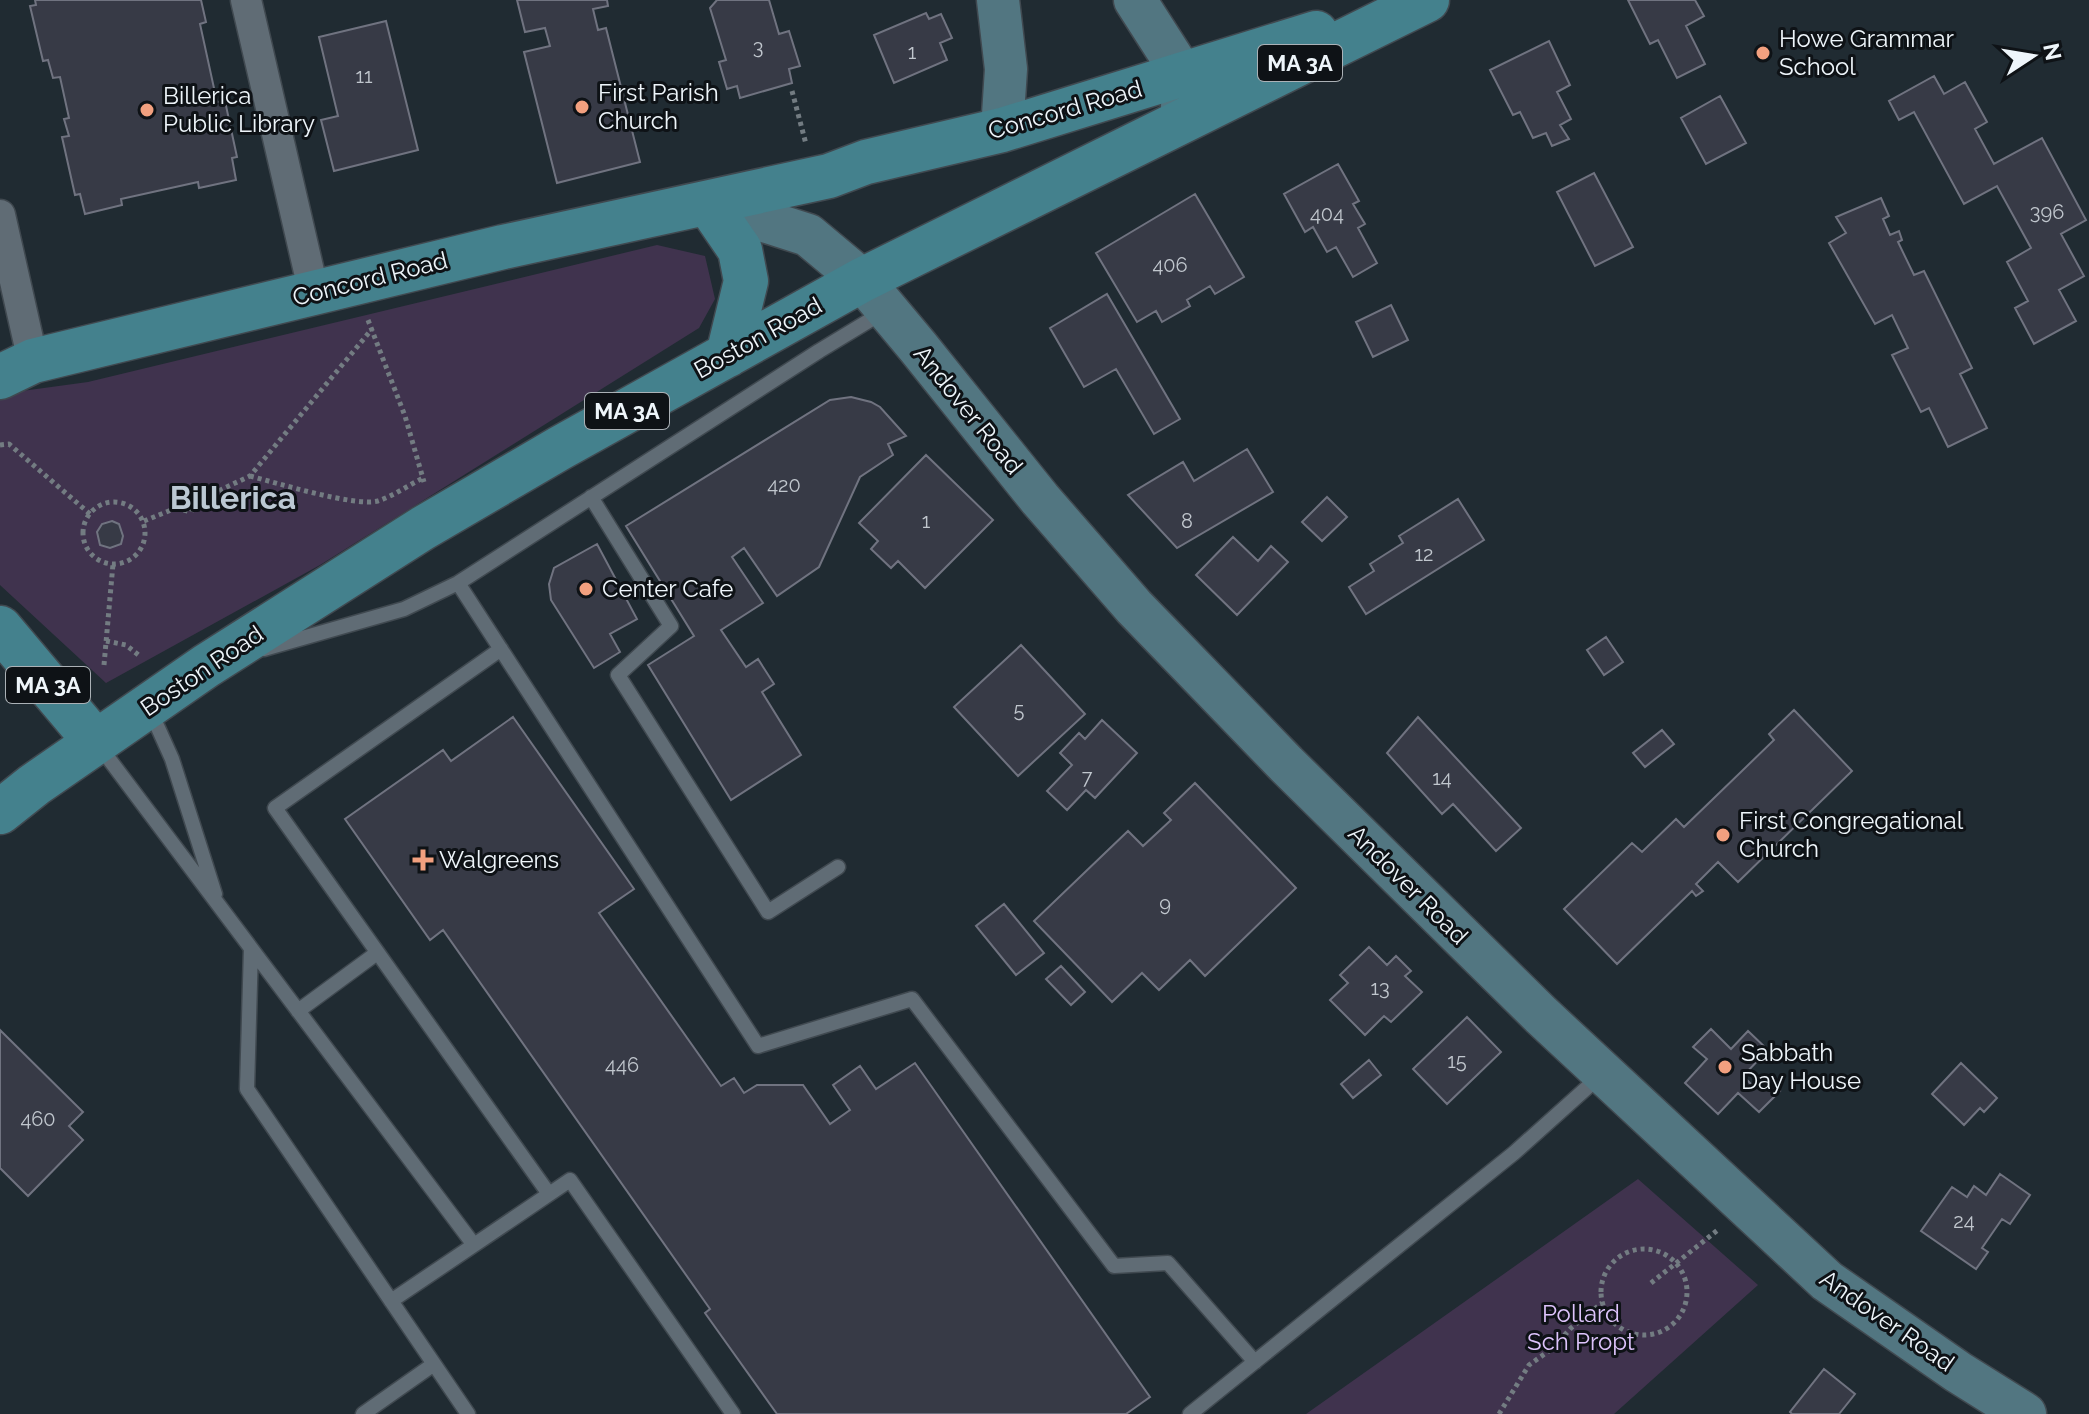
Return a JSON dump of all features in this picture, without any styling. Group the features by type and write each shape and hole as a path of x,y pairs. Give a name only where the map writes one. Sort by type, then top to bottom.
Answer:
{"main road":[{"path":"998,0 1006,69 1002,130"},
{"path":"1135,0 1183,75 1182,122"},
{"name":"Concord Road","path":"11,368 503,247 829,176 866,162 1002,130 1272,45 1423,2"},
{"name":"Boston Road","path":"0,812 206,666 451,511 560,448 728,355 875,295 1182,122 1423,2"},
{"name":"Concord Road","path":"708,203 808,235 875,295"},
{"path":"708,203 740,250 746,281 728,355"},
{"name":"Andover Road","path":"875,295 1040,499 1134,607 1286,764 1541,1015 1827,1281 1958,1372 2025,1414"},
{"name":"MA 3A","path":"0,628 96,742"}],"street":[{"path":"246,0 314,293"},
{"path":"0,215 11,368"}],"lane":[{"path":"206,666 404,609 458,583 819,351 875,295"},
{"path":"591,497 671,626 618,675 768,912 838,867"},
{"path":"458,583 758,1046 912,999 1114,1266 1168,1263 1255,1362"},
{"path":"501,649 275,808 549,1194"},
{"path":"148,706 172,759 219,905"},
{"path":"96,742 474,1245"},
{"path":"251,948 247,1089 468,1414"},
{"path":"298,1011 377,953"},
{"path":"1190,1414 1514,1153 1603,1073"},
{"path":"391,1301 570,1180 733,1414"},
{"path":"363,1414 434,1364"}],"path":[{"path":"792,91 808,149"},
{"path":"368,320 405,416 427,491"},
{"path":"176,508 191,512 195,502 250,476 372,329"},
{"path":"0,445 9,444 90,514"},
{"path":"250,476 364,502 378,501 423,478"},
{"path":"144,521 176,508 184,496 195,502"},
{"path":"110,501 131,505 144,521 145,542 133,559 123,563 102,562 87,548 83,538 83,528 90,514 110,501"},
{"path":"104,665 113,564"},
{"path":"106,641 126,645 141,657"},
{"path":"1651,1283 1722,1226"},
{"path":"1650,1248 1663,1252 1677,1263 1688,1286 1687,1300 1682,1314 1672,1325 1646,1335 1631,1333 1608,1316 1602,1303 1604,1275 1623,1254 1650,1248"},
{"path":"1499,1414 1529,1365 1553,1348 1571,1328 1602,1303"}],"green space":[{"path":"657,245 705,256 715,299 699,328 320,565 106,683 0,585 0,394 88,382"},
{"name":"Pollard Sch Propt","path":"1638,1179 1758,1285 1614,1414 1306,1414"}],"building":[{"name":"Billerica Public Library","path":"35,0 201,0 206,22 200,24 217,102 225,101 237,157 232,158 236,180 199,188 198,182 121,199 122,205 85,214 80,194 75,195 62,137 69,136 64,119 69,118 60,77 53,78 48,60 43,61 30,6 36,5"},
{"name":"First Parish Church","path":"517,0 607,0 608,6 593,9 598,30 606,28 640,162 557,183 524,52 550,46 545,28 525,32"},
{"path":"717,0 769,0 779,34 789,31 800,66 789,69 792,83 740,98 737,86 727,89 719,62 726,60 710,8"},
{"path":"1628,0 1695,0 1704,16 1686,26 1705,64 1677,78 1658,40 1650,44"},
{"path":"926,13 929,19 941,14 952,38 940,43 947,60 894,83 874,35"},
{"path":"386,21 418,150 334,171 321,120 338,116 319,37"},
{"path":"1549,41 1570,85 1557,92 1571,119 1560,125 1569,139 1552,146 1546,133 1533,138 1520,112 1513,115 1490,70"},
{"path":"1934,76 1944,94 1965,82 1987,122 1975,129 1994,164 2042,138 2086,220 2061,234 2084,276 2059,290 2076,321 2034,344 2015,308 2028,301 2007,262 2031,248 1997,186 1964,204 1914,112 1899,120 1889,101"},
{"path":"1720,96 1746,143 1706,164 1681,118"},
{"path":"1338,164 1359,201 1353,204 1365,224 1358,228 1377,263 1353,277 1336,247 1327,252 1313,227 1305,232 1284,194"},
{"path":"1594,173 1633,247 1595,266 1557,192"},
{"path":"1195,194 1244,277 1215,294 1210,286 1187,300 1190,306 1162,322 1156,311 1137,322 1096,253"},
{"path":"1881,198 1889,216 1883,219 1890,235 1899,231 1902,240 1898,242 1914,275 1924,271 1972,368 1960,374 1987,428 1948,447 1929,408 1921,412 1892,355 1908,348 1892,315 1875,324 1829,243 1846,233 1836,217"},
{"path":"1107,294 1180,419 1154,434 1116,369 1084,387 1050,328"},
{"path":"1391,305 1408,340 1373,357 1356,322"},
{"path":"851,397 880,407 906,436 888,444 893,455 860,477 819,567 777,596 744,548 732,557 763,603 721,630 746,667 758,659 774,684 762,692 801,755 731,800 648,665 694,636 626,526 830,400"},
{"path":"1247,449 1273,492 1177,548 1128,495 1183,462 1194,481"},
{"path":"926,455 993,520 925,588 898,561 891,568 871,549 878,541 859,523"},
{"path":"1327,497 1347,517 1322,541 1302,522"},
{"path":"1458,499 1484,540 1366,614 1349,587 1374,571 1370,564 1403,543 1399,536"},
{"path":"112,521 119,524 123,536 121,544 110,548 100,545 97,532 102,524"},
{"path":"1233,537 1258,561 1271,546 1288,562 1237,615 1196,575"},
{"path":"597,544 637,619 610,634 620,652 594,668 551,600 549,584 554,568"},
{"path":"1606,637 1623,662 1604,675 1587,650"},
{"path":"1021,645 1085,714 1018,776 954,707"},
{"name":"First Congregational Church","path":"1794,710 1852,771 1738,882 1718,862 1696,884 1703,891 1696,896 1692,891 1617,964 1564,909 1632,843 1642,852 1676,819 1684,827 1774,740 1769,734"},
{"path":"513,717 634,889 599,913 721,1086 734,1078 744,1093 757,1085 803,1085 830,1124 850,1110 833,1085 860,1066 876,1089 915,1063 1150,1397 1126,1414 777,1414 705,1313 710,1309 443,930 430,940 345,819 443,750 451,761"},
{"path":"1418,717 1521,828 1496,851 1453,804 1442,814 1387,753"},
{"path":"1102,720 1137,753 1095,798 1086,790 1067,810 1047,791 1072,765 1060,753 1079,733 1085,739"},
{"path":"1662,730 1674,744 1645,767 1633,753"},
{"path":"1195,783 1296,888 1205,976 1190,960 1159,990 1142,973 1112,1002 1034,921 1128,831 1143,846 1171,820 1164,813"},
{"path":"1004,904 1044,953 1016,975 976,926"},
{"path":"1369,947 1387,965 1396,956 1411,971 1405,976 1422,992 1391,1022 1384,1016 1365,1035 1330,1000 1348,983 1340,975"},
{"path":"1061,966 1085,992 1071,1005 1046,979"},
{"path":"1467,1017 1501,1052 1447,1104 1413,1069"},
{"name":"Sabbath Day House","path":"1711,1029 1731,1049 1748,1031 1768,1050 1743,1076 1753,1086 1764,1075 1780,1091 1759,1112 1738,1093 1718,1114 1685,1083 1707,1059 1693,1047"},
{"path":"0,1030 83,1112 69,1126 83,1140 28,1196 0,1168"},
{"path":"1369,1060 1381,1075 1353,1098 1341,1084"},
{"path":"1961,1063 1997,1098 1984,1112 1980,1108 1964,1125 1932,1094"},
{"path":"2000,1174 2030,1195 2010,1224 2002,1219 1982,1248 1988,1252 1976,1269 1921,1231 1952,1187 1967,1197 1974,1186 1986,1195"},
{"path":"1824,1369 1855,1394 1839,1414 1792,1414 1790,1412"}],"place":[{"name":"Howe Grammar School","path":"1763,53"},
{"name":"First Parish Church","path":"582,107"},
{"name":"Billerica Public Library","path":"147,110"},
{"name":"Center Cafe","path":"586,589"},
{"name":"First Congregational Church","path":"1723,835"},
{"name":"Walgreens","path":"423,860"},
{"name":"Sabbath Day House","path":"1725,1067"}],"district":[{"name":"Billerica","path":"233,498"}]}
